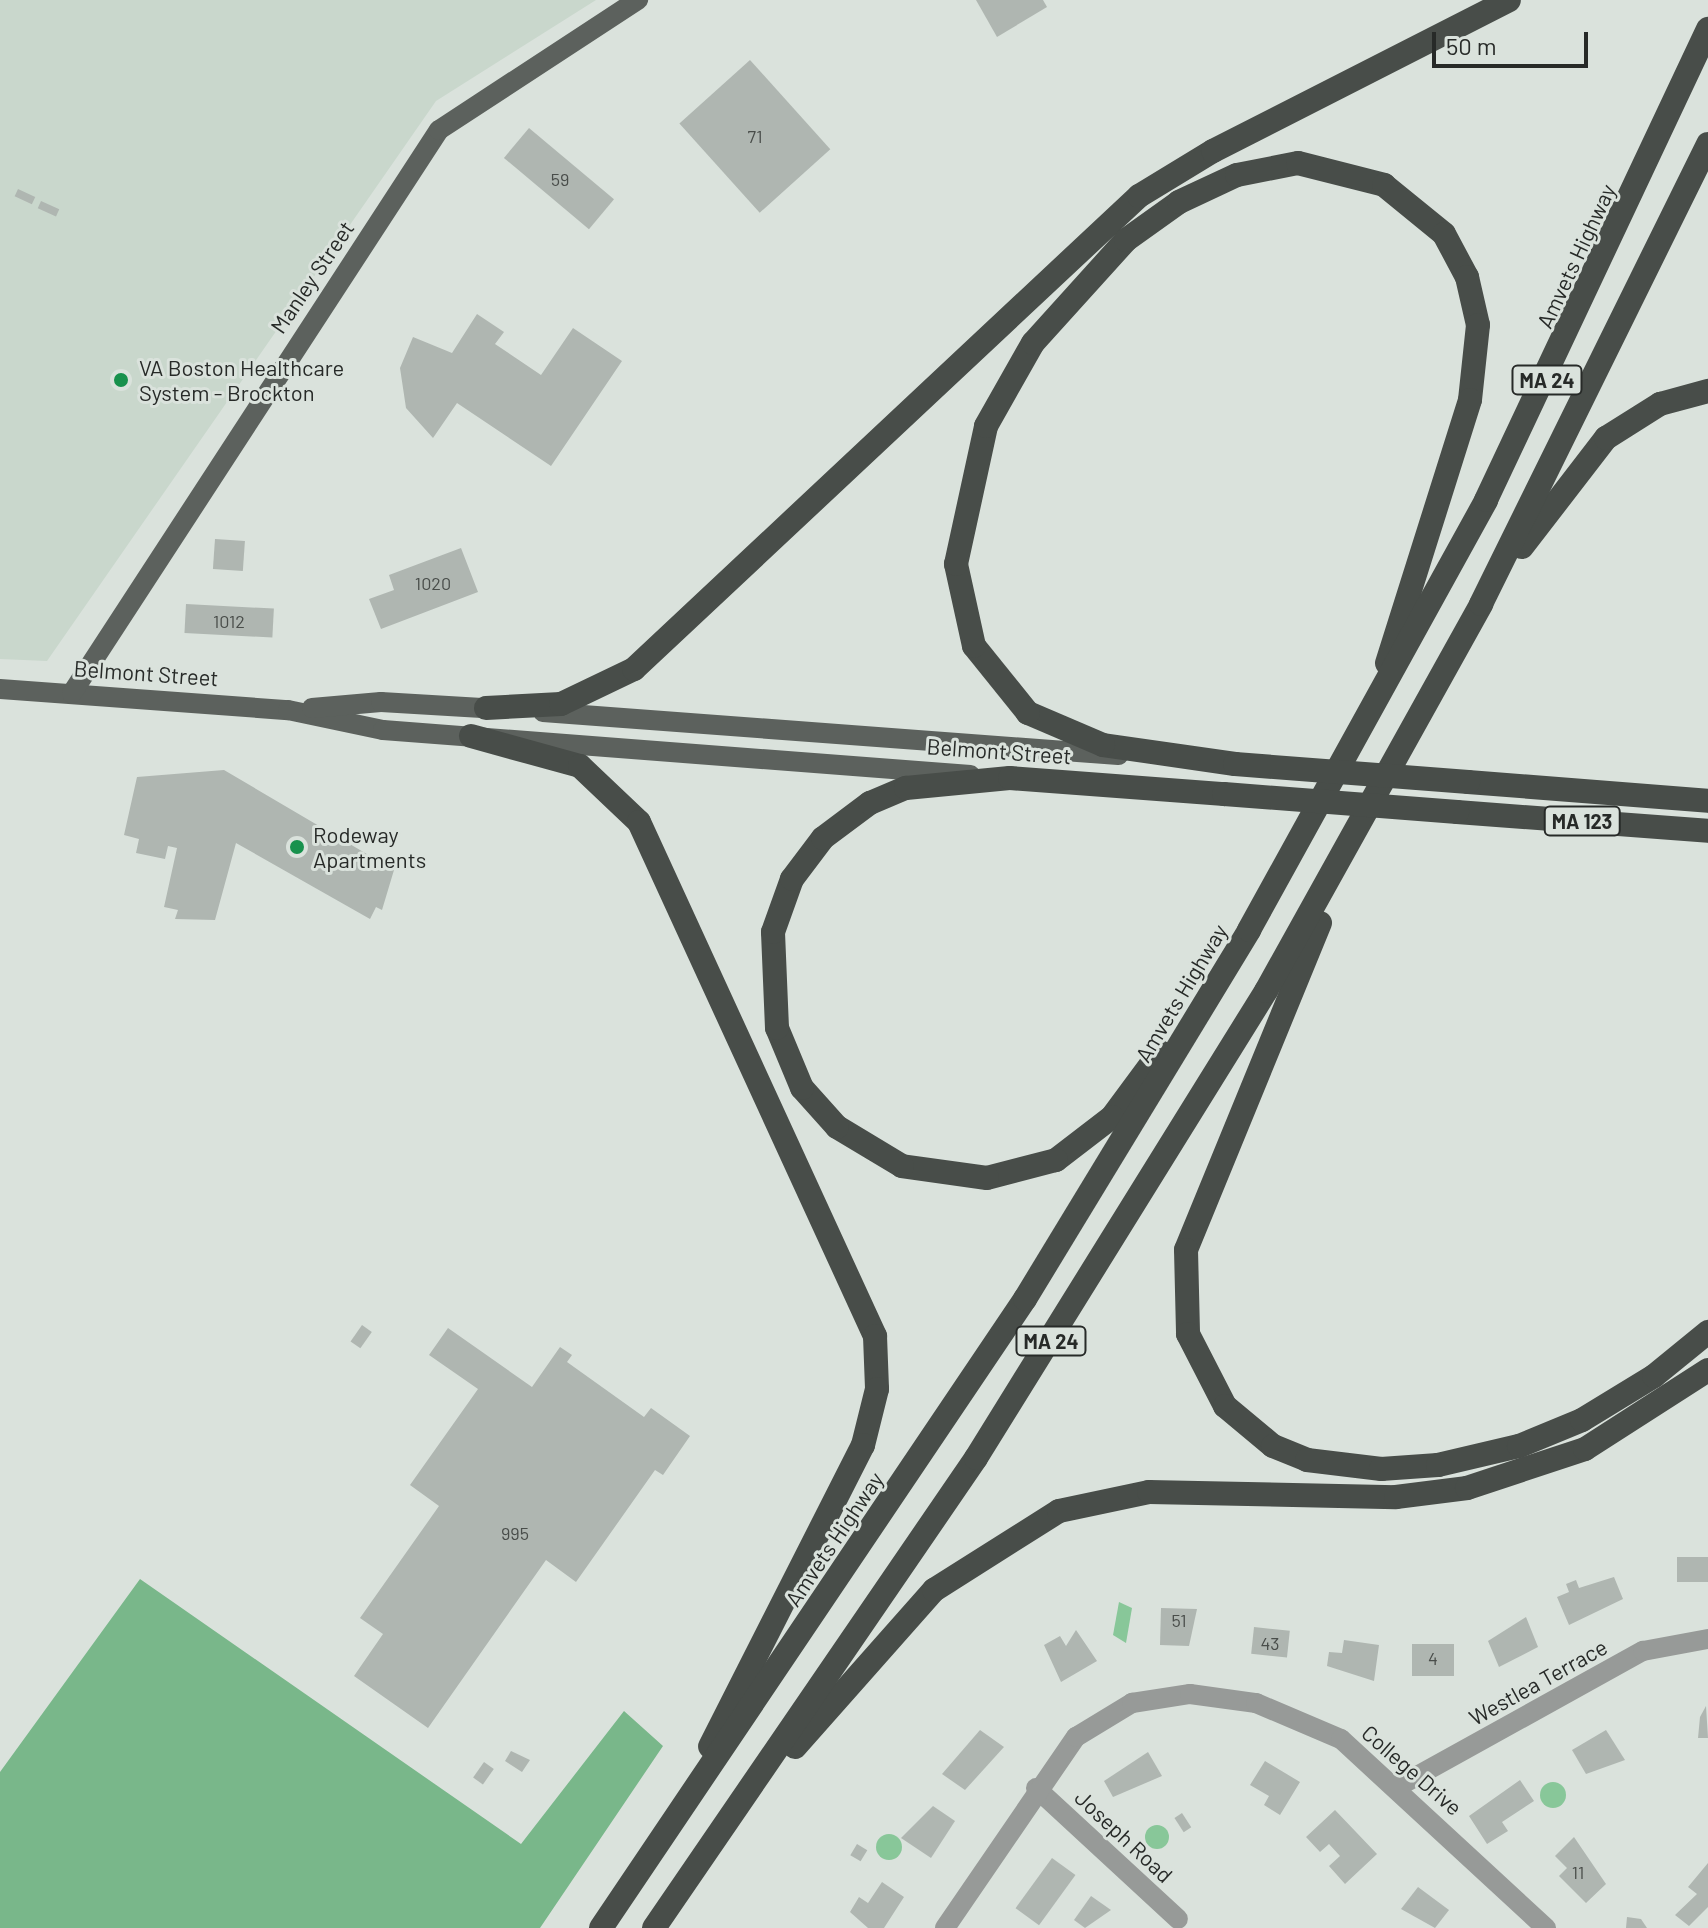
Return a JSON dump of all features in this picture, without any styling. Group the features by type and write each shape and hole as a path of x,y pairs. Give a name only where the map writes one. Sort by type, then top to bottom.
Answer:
{"highway":[{"path":"486,708 561,704 634,669 1139,196 1509,0"},
{"name":"Amvets Highway","path":"601,1928 1025,1299 1249,930 1367,722 1566,341 1708,29"},
{"name":"MA 24","path":"654,1928 1115,1240 1364,817 1481,604 1708,144"},
{"path":"1186,760 1085,741 1040,721 1010,696 965,621 959,532 973,463 1002,391 1074,292 1179,202 1268,166 1328,166 1406,198 1444,234 1474,301 1470,400 1367,722"},
{"path":"1481,604 1606,438 1660,404 1708,391"},
{"path":"471,736 580,766 632,812 875,1336 877,1389 863,1445 672,1824"},
{"name":"Belmont Street","path":"1186,760 1705,801"},
{"path":"1010,778 933,781 870,803 823,838 781,902 769,964 777,1028 802,1088 857,1143 902,1166 956,1178 1016,1175 1056,1160 1112,1117 1249,930"},
{"name":"Belmont Street","path":"1010,778 1700,832"},
{"path":"1364,817 1186,1250 1184,1317 1208,1383 1256,1434 1307,1460 1381,1469 1438,1465 1519,1446 1582,1420 1662,1371 1708,1332"},
{"path":"711,1847 907,1615 952,1575 1036,1521 1080,1504 1149,1492 1396,1497 1467,1488 1585,1449 1708,1370"}],"main road":[{"name":"Manley Street","path":"72,693 439,130 638,0"},
{"name":"Belmont Street","path":"0,689 288,710 383,730 1010,778"},
{"name":"Belmont Street","path":"288,710 381,702 1186,760"}],"street":[{"name":"Westlea Terrace","path":"1399,1786 1643,1651 1708,1639"},
{"name":"College Drive","path":"945,1928 1036,1788 1094,1722 1132,1703 1190,1694 1233,1697 1300,1719 1341,1739 1399,1786 1546,1928"},
{"name":"Joseph Road","path":"1036,1788 1178,1919"}],"shaded area":[{"name":"VA Boston Healthcare System - Brockton","path":"0,0 596,0 436,101 47,661 0,659"},
{"path":"140,1579 521,1844 624,1711 663,1746 540,1928 0,1928 0,1772"},
{"path":"1119,1602 1132,1608 1126,1643 1113,1635"},
{"path":"1553,1782 1562,1786 1566,1795 1562,1804 1553,1808 1544,1804 1540,1795 1544,1786"},
{"path":"1157,1825 1166,1828 1169,1837 1166,1846 1157,1849 1148,1846 1145,1837 1148,1828"},
{"path":"889,1834 898,1838 902,1847 898,1856 889,1860 880,1856 876,1847 880,1838"}],"building":[{"path":"976,0 1043,0 1047,7 997,37"},
{"path":"750,60 830,149 760,213 679,124"},
{"path":"529,128 614,199 589,229 504,158"},
{"path":"18,189 35,197 32,204 15,196"},
{"path":"41,201 59,209 56,216 38,208"},
{"path":"477,314 504,332 495,344 541,375 573,328 622,361 551,466 457,403 433,438 406,408 400,368 413,337 452,353"},
{"path":"215,539 245,541 243,571 213,569"},
{"path":"461,548 478,592 381,629 369,599 394,590 389,575"},
{"path":"186,604 274,609 272,638 184,633"},
{"name":"Rodeway Apartments","path":"224,770 394,870 382,910 376,907 370,919 236,843 215,920 175,919 178,910 164,907 177,848 168,846 165,859 136,853 139,839 124,835 137,777"},
{"path":"362,1325 372,1332 360,1348 351,1341"},
{"path":"448,1328 532,1387 560,1347 572,1355 567,1362 644,1417 651,1408 690,1436 663,1475 655,1470 576,1582 546,1560 428,1728 354,1676 383,1634 360,1618 439,1506 410,1485 478,1389 429,1355"},
{"path":"1677,1557 1708,1557 1708,1582 1677,1582"},
{"path":"1614,1577 1623,1599 1569,1625 1557,1597 1569,1592 1566,1584 1576,1580 1579,1588"},
{"path":"1161,1608 1197,1609 1189,1646 1160,1645"},
{"path":"1526,1617 1538,1647 1499,1667 1488,1641"},
{"path":"1254,1627 1290,1631 1287,1658 1251,1654"},
{"path":"1076,1630 1097,1661 1061,1682 1044,1645 1060,1636 1066,1646"},
{"path":"1344,1640 1379,1645 1374,1681 1327,1666 1329,1652 1342,1653"},
{"path":"1412,1644 1454,1644 1454,1676 1412,1676"},
{"path":"1706,1706 1708,1738 1698,1738 1700,1717"},
{"path":"980,1730 1004,1747 965,1790 942,1774"},
{"path":"1606,1730 1625,1760 1586,1774 1572,1750"},
{"path":"511,1751 530,1760 522,1772 505,1761"},
{"path":"1148,1752 1162,1776 1113,1797 1104,1781"},
{"path":"1265,1761 1300,1782 1280,1815 1264,1805 1269,1796 1250,1785"},
{"path":"484,1762 494,1769 483,1784 473,1778"},
{"path":"1520,1780 1534,1801 1502,1822 1508,1831 1487,1844 1469,1816"},
{"path":"933,1806 955,1821 931,1858 901,1838"},
{"path":"1335,1810 1377,1854 1345,1884 1329,1866 1340,1856 1329,1844 1320,1852 1306,1837"},
{"path":"1182,1813 1191,1827 1184,1832 1174,1818"},
{"path":"1574,1837 1606,1884 1586,1903 1559,1876 1567,1868 1555,1856"},
{"path":"857,1844 867,1850 861,1861 850,1855"},
{"path":"1052,1858 1075,1875 1039,1925 1016,1908"},
{"path":"1708,1863 1708,1907 1689,1926 1675,1915 1697,1894 1688,1887"},
{"path":"882,1882 904,1897 884,1928 868,1928 850,1912 859,1897 868,1903"},
{"path":"1418,1887 1449,1910 1435,1928 1401,1909"},
{"path":"1091,1896 1111,1910 1085,1928 1074,1920"},
{"path":"1627,1917 1641,1919 1647,1928 1626,1928"}],"place":[{"name":"VA Boston Healthcare System - Brockton","path":"121,380"},
{"name":"Rodeway Apartments","path":"297,847"}]}
